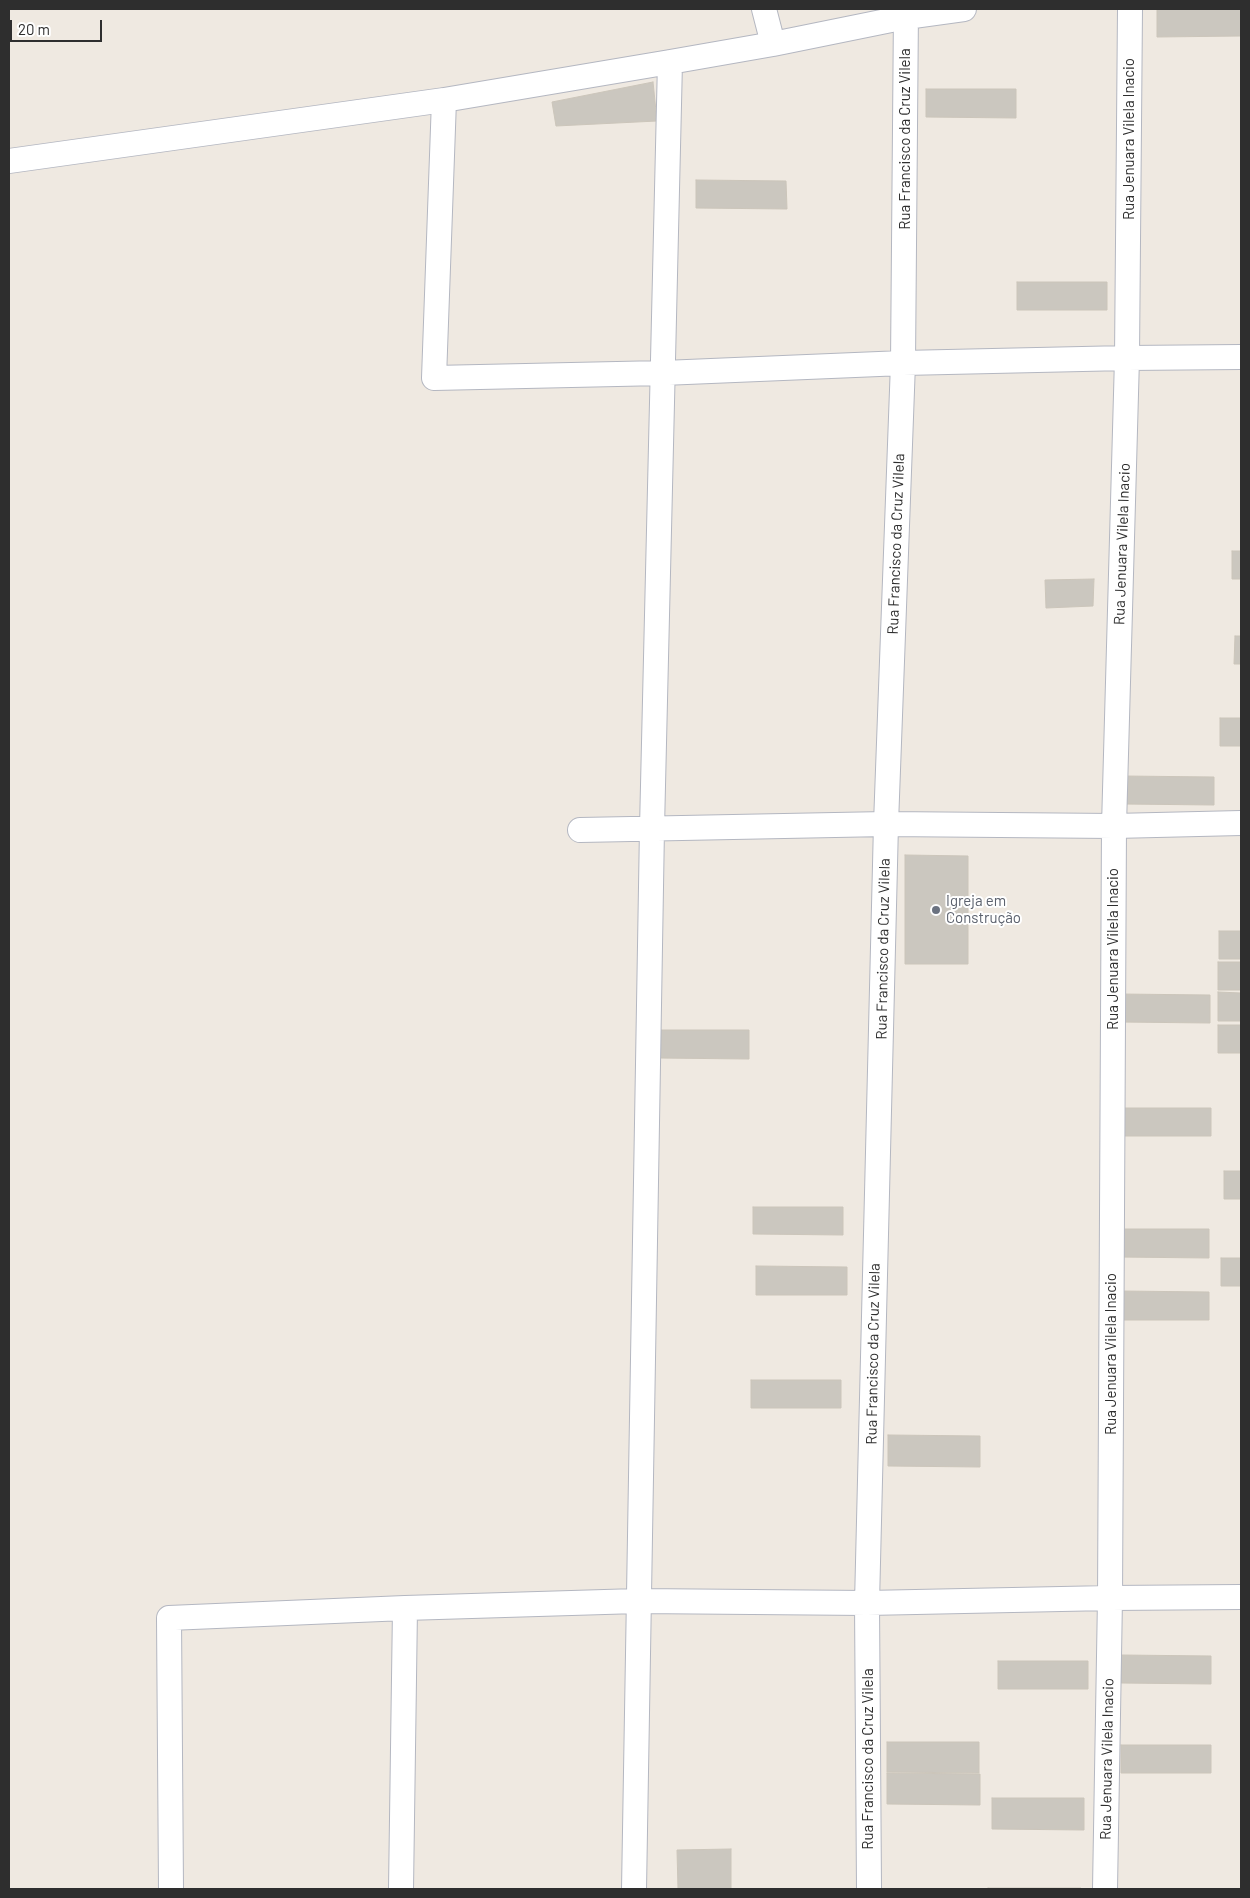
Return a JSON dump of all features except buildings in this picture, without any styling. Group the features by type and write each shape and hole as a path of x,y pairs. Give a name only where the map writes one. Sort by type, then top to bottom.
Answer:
{"street":[{"path":"764,9 773,44"},
{"path":"9,161 444,100 773,44 906,13 964,9"},
{"name":"Rua Jenuara Vilela Inacio","path":"1105,1889 1110,1598 1114,826 1127,358 1130,9"},
{"name":"Rua Francisco da Cruz Vilela","path":"869,1889 867,1603 886,824 903,363 906,13"},
{"path":"634,1889 652,828 670,62"},
{"path":"444,100 434,378 663,373 903,363 1127,358 1241,358"},
{"path":"580,830 886,824 1114,826 1241,823"},
{"path":"171,1889 169,1618 638,1601 867,1603 1110,1598 1241,1598"},
{"path":"401,1889 405,1608"}],"place":[{"name":"Igreja em Construção","path":"936,910"}]}
